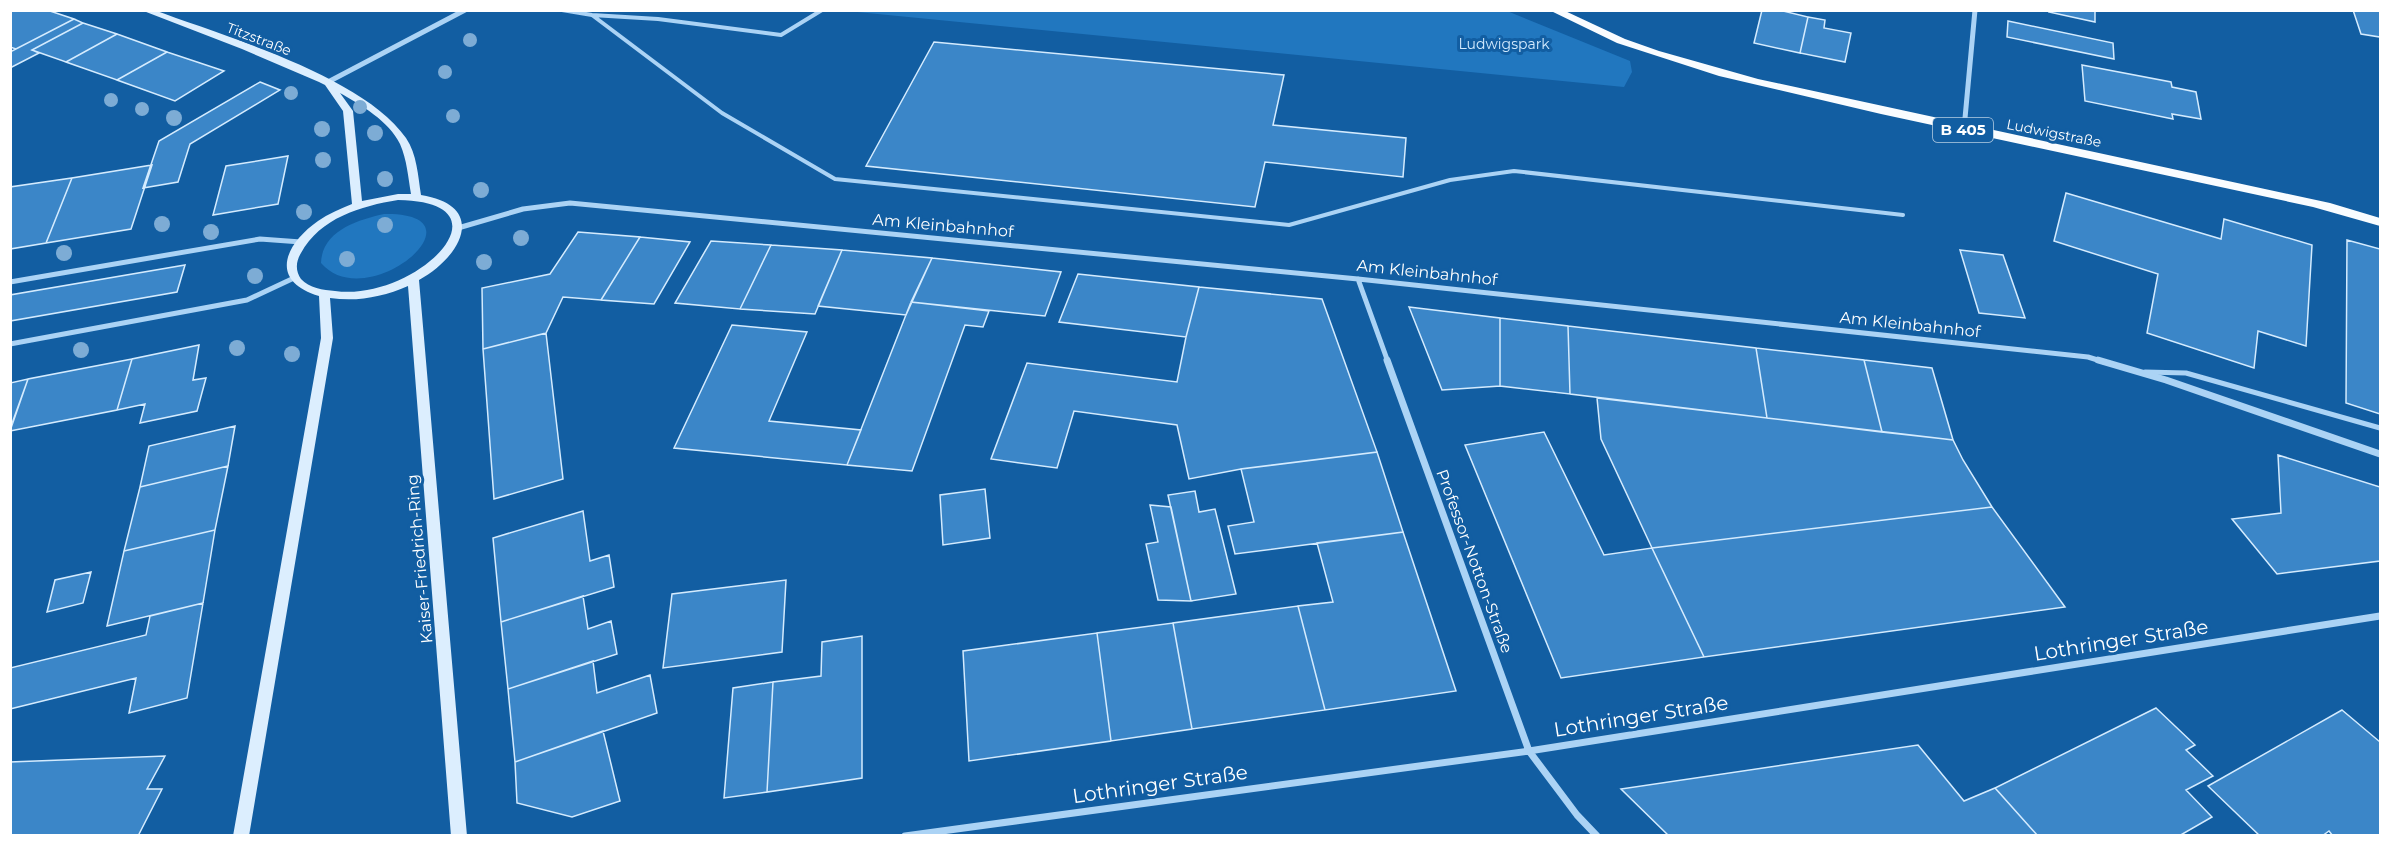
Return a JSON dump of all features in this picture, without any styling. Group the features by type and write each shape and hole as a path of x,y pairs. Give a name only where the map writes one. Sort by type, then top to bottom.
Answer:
{"main road":[{"name":"Ludwigstraße","path":"1554,10 1584,27 1656,56 1736,78 1964,130 2176,172 2380,222"}],"street":[{"name":"Titzstraße","path":"145,10 310,73 382,115 402,139 409,156 416,197"},
{"path":"357,205 348,111 328,82 465,10"},
{"path":"1964,130 1975,10"},
{"path":"398,196 416,197 439,202 453,213 458,228 453,245 437,264 391,289 368,295 344,297 324,295 307,290 294,278 291,266 294,253 311,231 332,217 357,205 398,196"},
{"name":"Am Kleinbahnhof","path":"458,228 524,208 570,203 1358,279 2088,357 2380,454"},
{"path":"10,282 260,239 301,242"},
{"path":"10,344 247,300 294,278"},
{"name":"Kaiser-Friedrich-Ring","path":"413,279 459,836"},
{"name":"Professor-Notton-Straße","path":"1358,279 1529,751 1577,815 1597,836"},
{"path":"242,836 327,338 324,295"},
{"name":"Lothringer Straße","path":"905,836 1529,751 2380,616"}],"lane":[{"path":"562,10 592,15 658,19 781,35 822,10"},
{"path":"592,15 722,114 835,179 1289,225 1450,180 1514,171 1903,215"},
{"path":"2138,372 2186,373 2380,428"}],"green space":[{"name":"Ludwigspark","path":"847,11 1507,11 1630,61 1632,72 1624,87"},
{"path":"384,214 414,218 426,228 423,243 410,258 389,271 365,278 341,276 321,263 327,243 334,235 352,224"}],"building":[{"path":"10,10 47,10 74,19 16,49 10,47"},
{"path":"1762,10 1779,10 1808,17 1800,53 1754,43"},
{"path":"2050,10 2095,10 2095,22 2049,12"},
{"path":"2353,10 2380,10 2380,37 2361,34"},
{"path":"1808,17 1825,20 1824,28 1851,33 1845,62 1800,53"},
{"path":"74,19 83,23 32,50 39,53 10,68 10,52"},
{"path":"2008,21 2113,43 2114,59 2007,37"},
{"path":"83,23 117,34 66,62 32,50"},
{"path":"117,34 167,52 117,80 66,62"},
{"path":"934,42 1284,75 1273,125 1406,138 1403,177 1265,162 1255,207 866,166"},
{"path":"167,52 224,71 175,101 117,80"},
{"path":"2082,65 2171,82 2172,87 2196,92 2201,119 2172,114 2173,119 2085,101"},
{"path":"260,82 280,90 190,144 178,182 143,188 159,141"},
{"path":"288,156 278,204 213,215 226,166"},
{"path":"152,165 131,229 46,243 72,178"},
{"path":"72,178 46,243 10,249 10,187"},
{"path":"2066,193 2221,239 2224,219 2312,245 2306,346 2258,331 2254,368 2147,333 2158,274 2054,241"},
{"path":"578,232 640,237 601,300 563,297 546,333 483,349 482,288 550,274"},
{"path":"640,237 690,242 654,304 601,300"},
{"path":"2347,240 2380,249 2380,414 2346,403"},
{"path":"711,241 771,245 740,309 675,303"},
{"path":"771,245 842,250 815,314 740,309"},
{"path":"842,250 932,258 906,315 818,306"},
{"path":"1960,250 2003,255 2025,318 1979,313"},
{"path":"932,258 1061,272 1045,316 911,302"},
{"path":"185,265 177,292 10,321 10,295"},
{"path":"1078,274 1199,287 1186,337 1059,322"},
{"path":"1199,287 1322,299 1377,452 1241,469 1189,479 1177,425 1074,411 1057,468 991,459 1027,363 1177,382"},
{"path":"911,302 989,311 983,327 965,325 912,471 847,465"},
{"path":"1409,307 1500,318 1500,386 1442,390"},
{"path":"1500,318 1568,326 1570,394 1500,386"},
{"path":"732,325 807,332 769,421 861,430 847,465 674,448"},
{"path":"1568,326 1756,348 1767,418 1570,394"},
{"path":"546,333 563,479 494,499 483,349"},
{"path":"199,345 193,380 206,378 197,411 140,423 145,404 117,410 132,359"},
{"path":"1756,348 1864,360 1882,432 1767,418"},
{"path":"132,359 117,410 10,431 28,379"},
{"path":"1864,360 1932,368 1953,440 1882,432"},
{"path":"28,379 10,429 10,383"},
{"path":"1597,398 1953,440 1992,507 1652,548 1601,439"},
{"path":"235,426 228,466 140,487 149,446"},
{"path":"1544,432 1604,555 1652,548 1704,657 1561,678 1465,445"},
{"path":"1377,452 1403,532 1235,554 1228,526 1254,522 1241,469"},
{"path":"2278,455 2380,487 2380,561 2277,574 2232,519 2281,513"},
{"path":"228,466 215,530 124,551 140,487"},
{"path":"985,489 990,538 943,545 940,495"},
{"path":"1195,491 1199,512 1215,509 1236,594 1191,601 1168,495"},
{"path":"1150,505 1171,507 1191,601 1158,600 1146,544 1158,542"},
{"path":"1992,507 2065,607 1704,657 1652,548"},
{"path":"583,511 590,561 609,555 614,587 501,622 493,538"},
{"path":"215,530 203,603 107,626 124,551"},
{"path":"1403,532 1456,691 1325,710 1298,606 1333,602 1317,543"},
{"path":"91,572 83,603 47,612 55,580"},
{"path":"786,580 782,652 663,668 672,594"},
{"path":"583,596 588,629 611,621 617,654 508,689 501,622"},
{"path":"203,603 187,698 129,713 136,678 10,709 10,668 146,635 150,616"},
{"path":"1298,606 1325,710 1192,729 1173,623"},
{"path":"1173,623 1192,729 1111,741 1097,633"},
{"path":"1097,633 1111,741 969,761 963,651"},
{"path":"862,636 862,778 767,792 773,682 821,676 822,642"},
{"path":"593,661 597,693 650,675 657,713 515,762 508,689"},
{"path":"773,682 767,792 724,798 733,688"},
{"path":"2156,708 2195,745 2186,750 2213,776 2186,790 2212,817 2179,836 2038,836 1995,788"},
{"path":"2342,710 2380,742 2380,836 2333,836 2329,831 2322,836 2260,836 2208,786"},
{"path":"603,731 620,801 572,817 517,803 515,762"},
{"path":"1918,745 1964,801 1995,788 2038,836 1669,836 1621,789"},
{"path":"165,756 147,789 162,789 138,836 10,836 10,762"}]}
